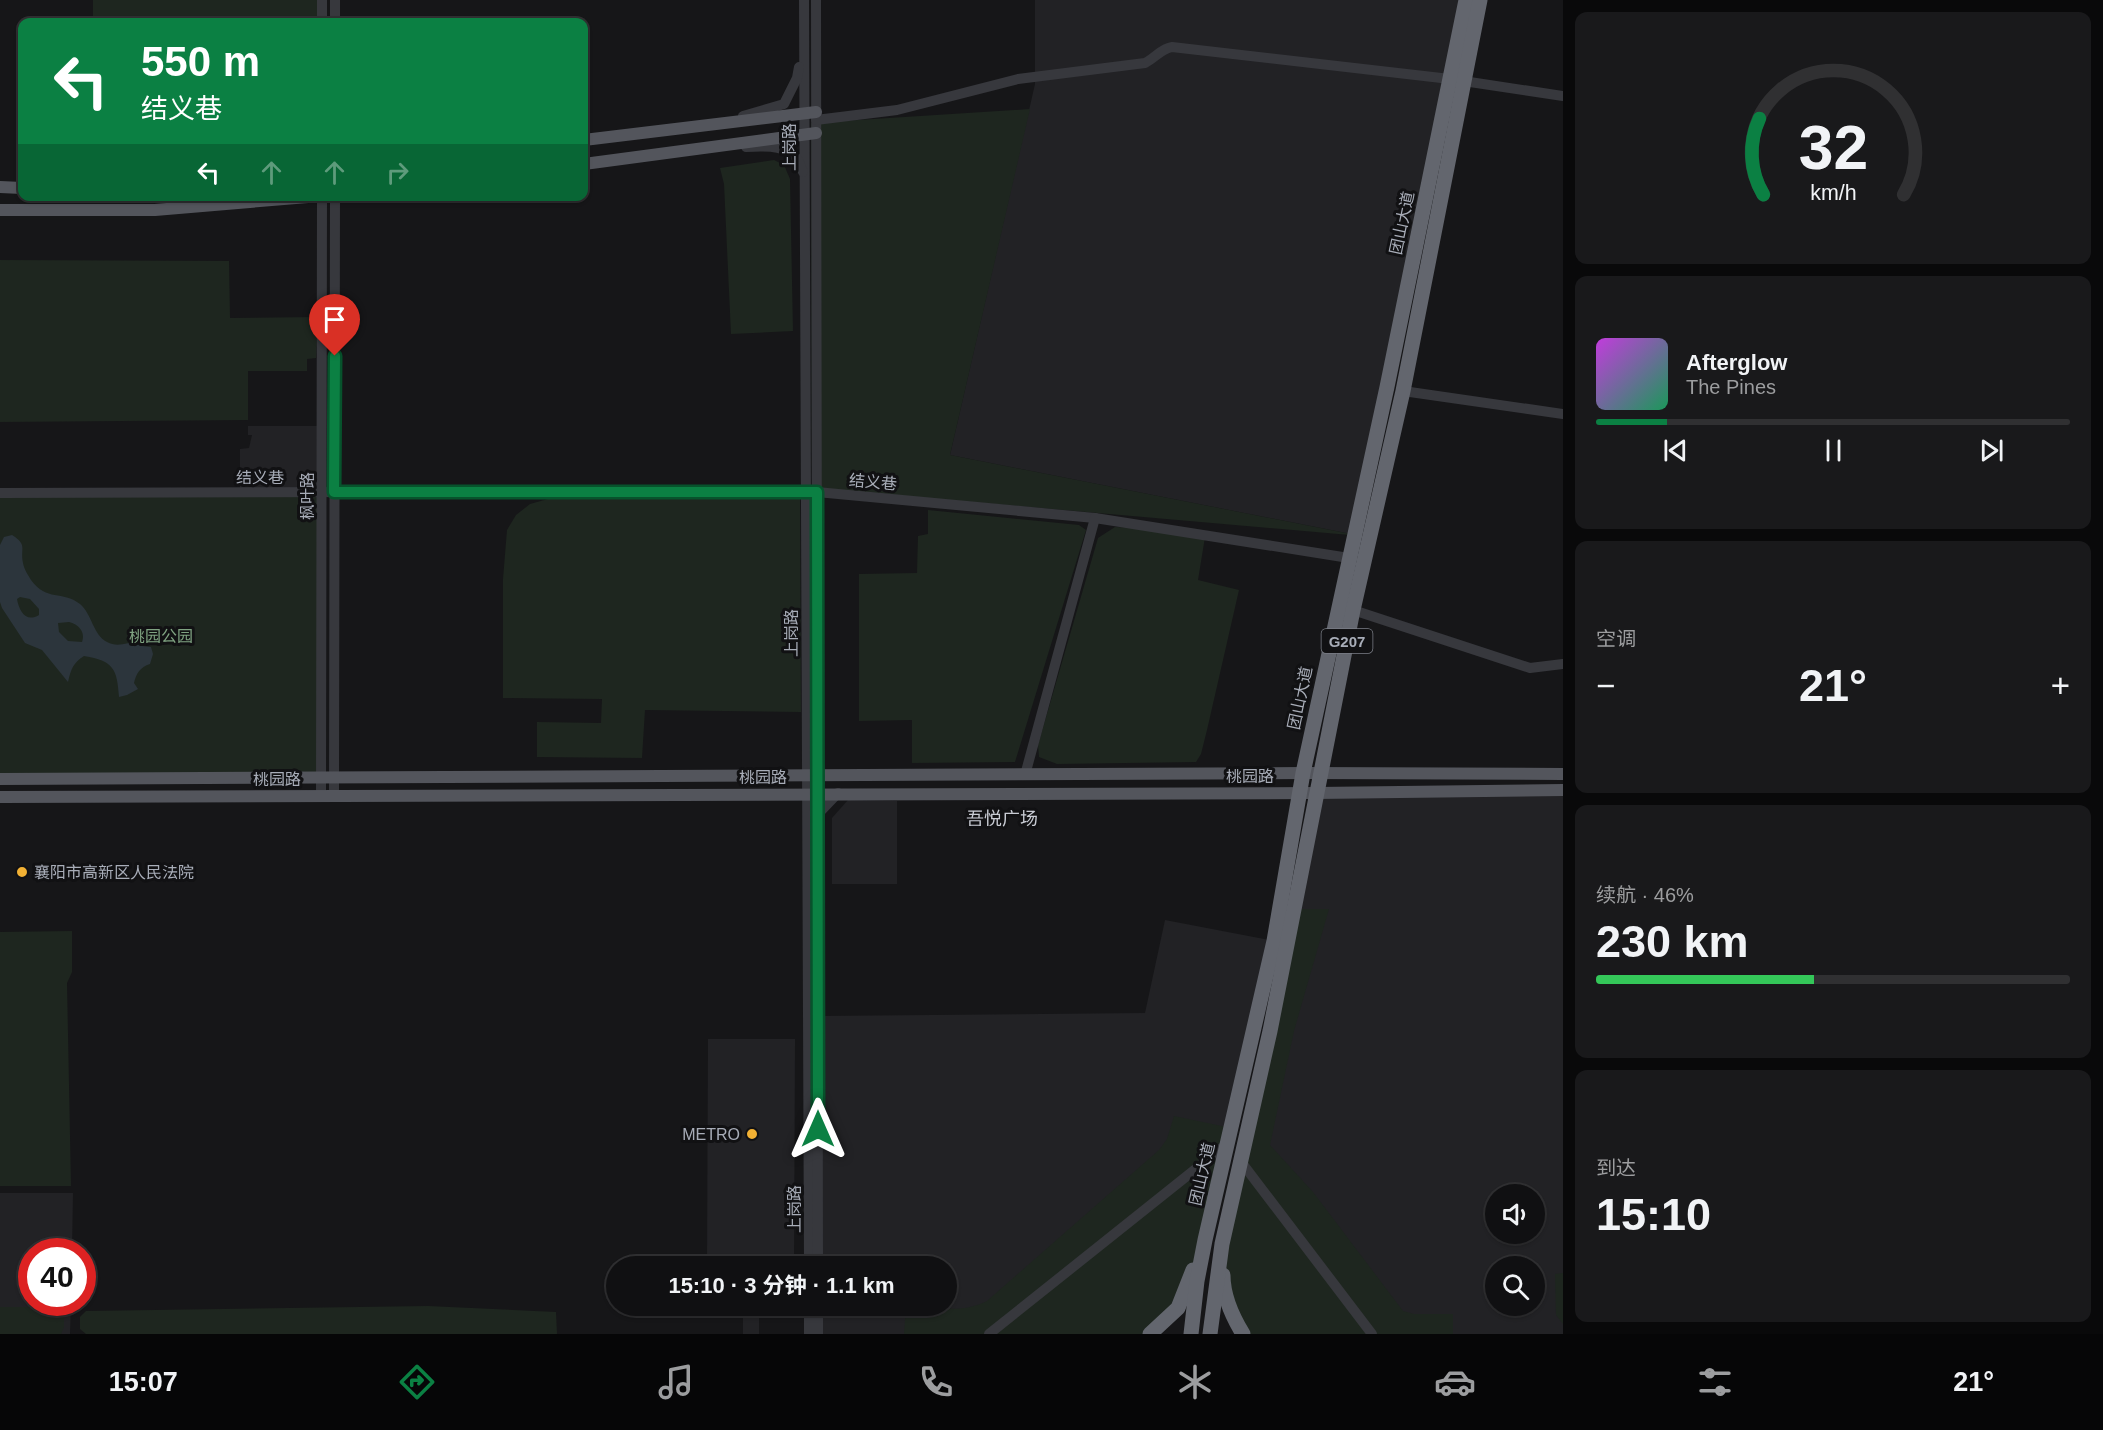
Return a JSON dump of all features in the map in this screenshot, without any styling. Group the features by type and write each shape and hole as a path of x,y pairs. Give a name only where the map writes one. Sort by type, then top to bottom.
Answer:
{"highway":[{"name":"团山大道","path":"1210,1334 1223,1239 1239,1159 1270,1031 1353,610 1403,391 1457,80 1466,0"},
{"name":"团山大道","path":"1191,1334 1197,1281 1205,1240 1274,941 1299,793 1349,558 1457,80 1480,0"},
{"path":"1223,1239 1223,1285 1230,1313 1243,1334"},
{"path":"1150,1334 1178,1308 1205,1240"}],"main road":[{"path":"588,140 708,125 812,122"},
{"path":"588,163 707,147 812,122"},
{"path":"0,188 18,188"},
{"path":"0,210 155,210 262,201"},
{"name":"桃园路","path":"0,779 1303,773 1563,774"},
{"name":"桃园路","path":"0,797 1316,793 1563,790"}],"street":[{"path":"322,0 322,18"},
{"path":"335,0 335,18"},
{"name":"上岗路","path":"804,0 812,122 804,174 811,492"},
{"name":"上岗路","path":"809,1256 812,122 816,0"},
{"path":"708,125 784,104 797,78 804,13"},
{"path":"812,122 897,110 1018,79 1145,63 1172,46 1457,80 1563,96"},
{"path":"707,147 765,146 783,150 795,156 804,174"},
{"name":"枫叶路","path":"321,201 322,492 328,778"},
{"name":"枫叶路","path":"327,796 334,492 335,201"},
{"path":"1403,391 1563,414"},
{"name":"结义巷","path":"0,493 811,492 1095,518 1349,558"},
{"path":"1025,775 1095,518"},
{"path":"1353,610 1530,668 1563,664"},
{"path":"789,776 812,757 836,776"},
{"path":"788,794 812,814 838,793"},
{"name":"上岗路","path":"812,814 818,1256"},
{"path":"989,1334 1227,1144"},
{"path":"1239,1159 1372,1334"},
{"path":"809,1316 809,1334"},
{"path":"818,1316 818,1334"}],"shaded area":[{"path":"1035,0 1466,0 1361,536 950,455 1035,84"},
{"path":"248,426 322,426 322,492 240,492 240,449 249,448 252,435 248,435"},
{"path":"12,535 22,544 24,567 37,587 49,594 67,597 80,604 102,639 115,645 139,642 142,646 151,647 153,654 150,664 141,669 134,683 138,689 119,697 117,679 112,668 102,661 84,656 73,667 68,682 42,650 25,643 0,602 0,545 4,537","holes":["20,597 30,599 39,609 39,615 27,617 21,611 18,603 17,599","69,622 80,629 83,635 82,642 68,641 59,632 58,623"]},
{"path":"1563,790 1563,1334 1372,1334 1239,1159 1316,793"},
{"path":"848,800 897,801 897,884 832,884 832,818"},
{"path":"1165,920 1274,941 1227,1144 989,1334 818,1334 818,1316 957,1316 957,1256 818,1256 818,1016 1145,1013"},
{"name":"METRO","path":"708,1039 795,1039 794,1256 707,1256"},
{"path":"0,1193 73,1193 72,1238 18,1238 18,1316 71,1316 70,1334 0,1334"},
{"path":"743,1316 759,1316 759,1334 743,1334"}],"green space":[{"path":"93,0 322,0 322,18 93,18"},
{"path":"1030,109 950,455 1361,536 812,488 811,123"},
{"path":"774,160 784,165 790,179 793,331 731,334 724,184 720,168"},
{"path":"0,260 229,261 230,318 318,317 316,358 307,359 307,371 248,371 248,420 0,422"},
{"name":"桃园公园","path":"322,492 322,778 0,779 0,493"},
{"path":"555,497 791,497 800,499 801,712 645,710 642,758 537,757 537,722 601,723 602,699 503,698 503,579 507,530 516,515 530,504"},
{"path":"928,510 1079,525 1086,530 1015,762 912,763 912,720 859,721 859,574 917,573 918,536 928,534"},
{"path":"1115,527 1206,531 1198,580 1239,590 1201,754 1196,762 1057,764 1039,757 1038,745 1098,538"},
{"path":"1295,909 1329,909 1294,1031 1270,1145 1313,1192 1403,1311 1414,1314 1453,1314 1453,1334 1243,1334 1223,1285 1222,1244"},
{"path":"72,931 72,972 67,983 71,1186 0,1186 0,932"},
{"path":"1174,1116 1231,1128 1205,1240 1178,1308 1150,1334 904,1334 905,1316 957,1316 957,1309 987,1301 1159,1150 1167,1139"},
{"path":"1563,1273 1563,1324 1556,1315 1555,1274"},
{"path":"428,1306 556,1312 557,1334 86,1334 80,1329 80,1317 96,1316 96,1311"},
{"path":"0,1307 18,1307 18,1316 64,1316 64,1327 61,1334 0,1334"}],"place":[{"name":"襄阳市高新区人民法院","path":"22,872"},
{"name":"METRO","path":"752,1134"}],"district":[{"name":"吾悦广场","path":"1002,819"}],"route":[{"path":"335,356 334,492 817,492 818,1129"}]}
